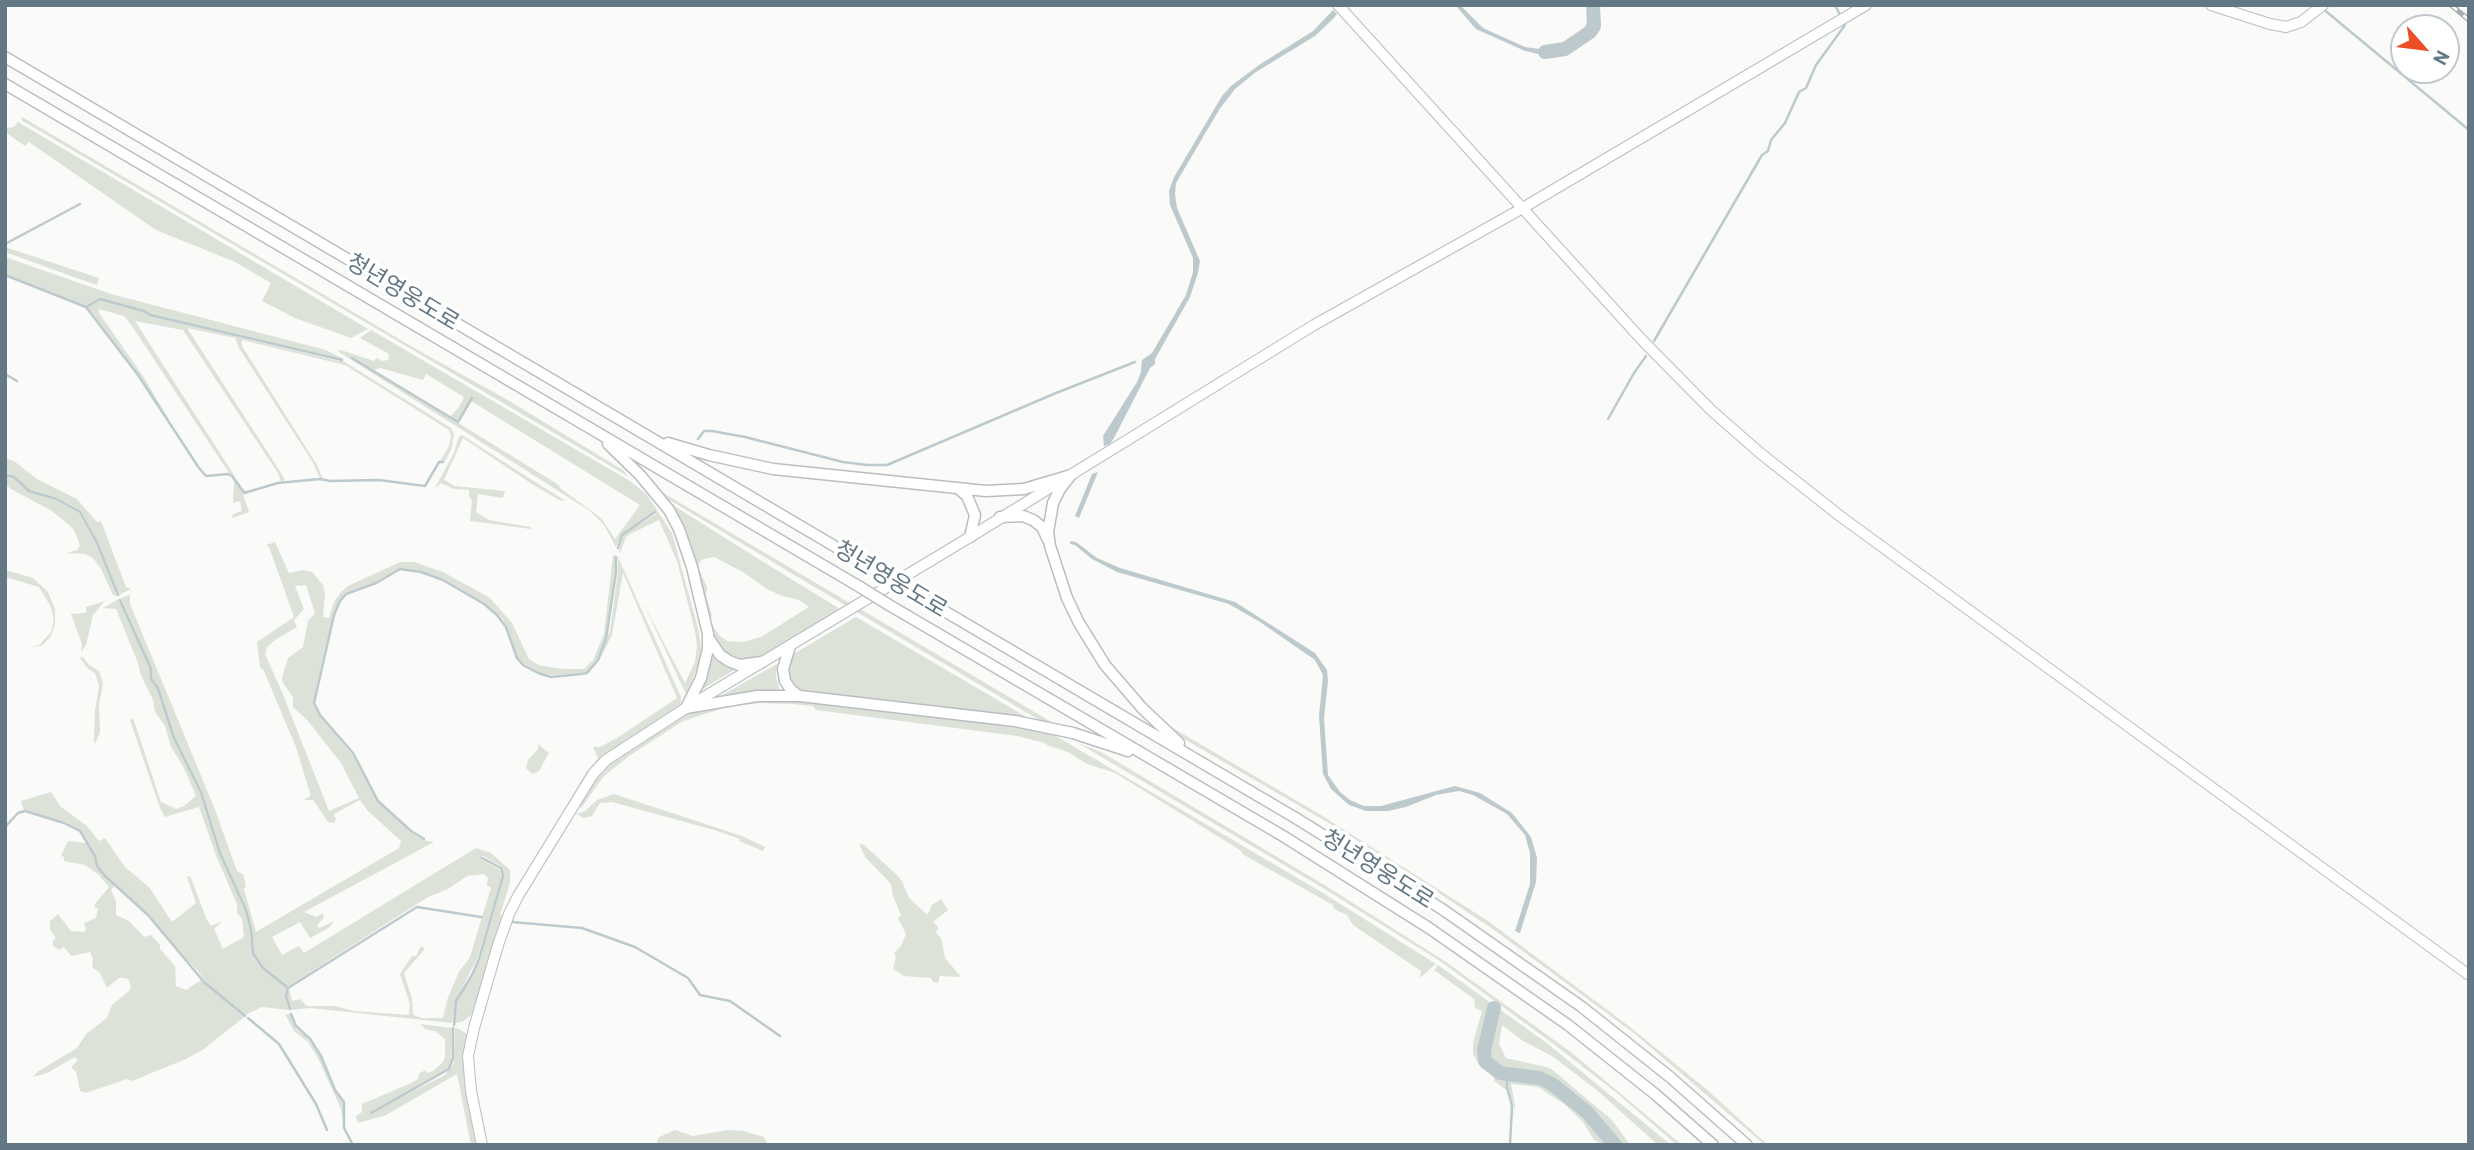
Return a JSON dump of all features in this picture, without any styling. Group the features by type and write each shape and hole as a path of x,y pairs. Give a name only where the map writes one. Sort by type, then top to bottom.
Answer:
{"highway":[{"name":"청년영웅도로","path":"5,57 1346,848 1487,939 1619,1036 1747,1145"},
{"name":"청년영웅도로","path":"5,84 1334,867 1474,958 1568,1025 1655,1094 1713,1145"},
{"path":"634,428 687,449 762,467 959,489 1024,489 1072,475"},
{"path":"593,430 640,475 668,510 686,547 713,647 729,661 739,665 762,662"},
{"path":"1050,546 1049,525 1053,503 1072,475"},
{"path":"959,489 967,496 975,515 970,537"},
{"path":"1000,517 1023,516 1042,527 1067,598 1098,655 1142,708 1203,763"},
{"path":"686,708 706,664 708,634"},
{"path":"790,646 783,669 785,681 791,690 800,696"},
{"path":"686,708 757,696 800,696 1026,723 1073,733 1155,761"}],"main road":[{"path":"482,1145 468,1064 470,1047 509,914 599,766 686,708 1072,475 1314,324 1521,209 1866,5"},
{"path":"2211,5 2286,27 2301,22 2321,7"},
{"path":"1340,8 1642,340 1711,410 1784,474 2469,975"}],"shaded area":[{"path":"1455,5 1460,5 1483,28 1525,47 1547,50 1560,46 1565,51 1543,55 1525,51 1476,29"},
{"path":"1590,5 1596,5 1594,30 1583,42 1571,49 1565,43 1582,35 1592,25"},
{"path":"1333,10 1337,14 1315,36 1256,72 1235,89 1219,110 1176,183 1177,208 1200,261 1198,273 1190,297 1155,359 1155,364 1150,368 1114,438 1110,444 1104,446 1103,436 1137,382 1142,360 1152,353 1186,295 1193,272 1193,258 1170,205 1169,191 1174,177 1222,96 1231,86 1313,31"},
{"path":"22,117 416,349 506,399 623,470 629,477 21,120"},
{"path":"18,122 368,329 351,338 295,318 262,301 271,283 235,262 156,230 29,142 25,146 5,132 5,128 14,127"},
{"path":"5,247 99,278 97,285 5,252"},
{"path":"5,257 111,294 326,350 343,359 338,360 150,314 99,298 86,306 5,274"},
{"path":"100,300 144,312 149,316 343,361 451,428 454,434 451,450 445,461 440,461 449,446 449,430 345,365 242,340 242,346 317,465 323,479 320,478 235,338 187,328 284,478 281,482 278,473 183,330 135,321 243,489 248,492 244,492 132,326 124,316 99,309 99,313 143,376 178,435 138,374 87,307"},
{"path":"371,330 630,481 647,495 672,533 699,632 699,663 686,694 644,605 685,683 695,662 695,631 677,561 659,520 626,537 620,553 619,551 623,535 656,514 655,512 622,534 616,547 604,525 590,511 339,352 338,350 374,361 377,358 388,360 389,354 360,338","holes":["351,357 374,370 380,368 423,380 426,374 464,397 450,417 457,421 473,397 471,401 640,505 615,539 601,518 559,485"]},
{"path":"462,435 566,501 559,500 532,484 463,438 444,480 455,486 505,491 503,498 478,494 476,512 489,520 531,529 470,521 472,500 469,490 454,489 441,483 435,488"},
{"path":"5,458 14,461 37,479 77,499 97,522 101,521 126,587 131,589 119,595 98,543 81,511 58,498 29,490 14,476 5,475"},
{"path":"1098,472 1079,518 1075,516 1092,474"},
{"path":"5,477 13,478 29,492 57,500 79,513 96,544 117,596 113,595 93,558 85,554 67,553 77,550 80,545 74,530 52,511 11,489 5,484"},
{"path":"234,481 243,494 249,512 232,518 233,514 242,511 240,501 233,503"},
{"path":"660,491 1053,723 1046,724 658,493"},
{"path":"668,502 840,609 753,661 738,661 715,647","holes":["714,557 743,572 767,589 799,600 809,607 761,637 743,642 727,641 710,622 712,615 706,596 707,587 699,563 703,559"]},
{"path":"1070,541 1076,542 1097,558 1120,568 1235,602 1315,653 1327,670 1324,718 1328,775 1340,792 1350,800 1364,806 1381,806 1455,786 1480,793 1512,813 1531,837 1537,858 1536,882 1520,933 1515,931 1530,884 1530,853 1525,835 1507,814 1473,795 1459,791 1436,795 1388,811 1366,811 1349,805 1331,789 1323,774 1319,716 1323,675 1315,660 1229,604 1117,572 1092,559 1070,544"},
{"path":"275,542 289,573 303,570 312,572 323,585 323,617 329,618 334,602 348,586 400,562 414,562 443,572 490,598 512,623 529,659 538,665 562,669 584,669 593,660 604,634 615,554 615,572 605,639 597,660 587,672 581,673 551,675 538,672 524,664 517,658 503,619 484,603 444,579 421,571 400,568 375,582 345,593 333,615 313,703 319,715 352,754 378,802 410,832 423,840 434,842 304,912 316,917 323,913 324,918 317,925 319,928 334,921 329,928 310,938 300,922 272,937 282,955 299,946 304,953 476,848 491,853 510,870 510,883 500,915 502,916 587,771 598,758 593,747 600,747 617,738 677,698 623,573 612,635 599,661 610,631 618,557 681,697 677,708 608,754 522,884 474,1013 462,1022 454,1023 457,1001 480,959 504,876 501,866 483,856 481,859 499,869 502,878 477,959 456,1000 452,1023 310,1008 291,1010 287,997 289,989 292,1001 300,999 307,1006 335,1006 354,1011 409,1015 410,1004 400,974 421,946 425,949 404,973 412,999 413,1015 443,1018 448,997 459,972 470,957 491,888 487,885 488,878 484,874 467,876 448,889 428,897 287,987 264,967 254,952 247,910 221,852 202,791 175,738 159,687 152,679 151,668 121,598 130,595 130,604 214,807 237,871 243,874 246,886 244,889 256,932 399,848 401,841 368,811 360,800 334,814 334,823 328,822 313,800 304,800 310,793 296,747 263,669 260,668 257,642 294,617 266,545","holes":["306,585 315,613 308,621 303,647 288,658 282,677 293,697 293,707 308,721 341,763 359,798 329,811 265,654 267,647 275,640 297,627 294,620 304,609 295,586"]},
{"path":"5,570 33,578 48,592 55,609 55,624 51,636 43,645 27,649 39,645 51,632 54,619 51,607 39,587 5,577"},
{"path":"119,599 150,669 150,679 158,688 173,739 201,792 219,853 245,910 252,953 263,969 287,989 285,997 289,1010 262,1007 245,1015 237,1010 205,981 149,915 105,875 81,831 65,822 24,811 21,801 51,792 60,806 87,826 99,841 105,838 125,867 149,887 172,922 196,903 187,877 190,876 211,926 222,921 214,929 223,949 244,937 242,918 237,913 237,904 199,807 165,817 160,808 130,720 133,718 161,802 176,809 196,796 171,747 165,726 155,712 153,700 116,609 103,608"},
{"path":"105,601 93,615 86,645 81,652 82,644 71,614 84,613 86,607"},
{"path":"856,617 1035,722 802,692 791,688 787,661 790,656"},
{"path":"709,653 717,661 736,669 696,693"},
{"path":"82,656 89,665 99,671 103,683 99,705 100,732 95,744 95,710 99,686 95,673 88,669 80,658"},
{"path":"777,664 776,677 780,691 717,698"},
{"path":"789,700 1016,725 1049,732 1323,893 1436,964 1420,978 1421,971 1353,925 1347,915 1334,909 1333,905 1244,855 1115,773 1087,764 1068,752 1045,743 1017,736 816,710 813,706 760,703 726,707 683,721 629,756 603,777 582,807 576,808 605,765 679,717 740,701"},
{"path":"1154,717 1321,815 1488,921 1630,1027 1705,1088 1768,1145 1635,1034 1497,932 1339,829 1167,729"},
{"path":"1078,743 1101,752 1326,886 1446,962 1572,1053 1682,1145 1677,1145 1555,1045 1440,961 1323,888"},
{"path":"538,744 549,753 539,771 532,774 526,768 528,760 538,749"},
{"path":"614,794 742,836 765,847 763,851 714,830 612,802 600,803 592,816 584,818 576,814 585,811 597,800"},
{"path":"68,841 86,843 94,856 96,867 114,886 111,890 116,901 116,915 129,921 144,937 151,935 160,945 160,949 175,966 176,986 186,990 201,980 244,1017 204,1049 186,1059 132,1081 127,1079 86,1093 80,1091 76,1072 71,1067 78,1060 75,1057 47,1073 33,1077 77,1048 86,1034 107,1018 112,1005 130,990 131,986 128,979 119,978 107,988 100,973 92,967 90,952 71,956 64,947 59,950 53,946 53,940 56,938 50,930 50,921 58,914 71,931 84,932 84,923 96,918 98,908 94,907 95,904 109,887 98,874 85,865 64,861 61,856"},
{"path":"859,844 864,845 896,874 909,898 925,913 928,914 932,905 941,899 948,910 933,922 938,927 936,933 941,938 945,958 961,977 940,976 938,983 931,978 904,976 893,969 896,957 894,953 901,946 906,934 898,918 901,915 891,884 866,858"},
{"path":"1438,965 1548,1044 1671,1145 1658,1145 1598,1091 1552,1056 1523,1041 1502,1025 1499,1044 1506,1058 1550,1068 1612,1120 1630,1145 1617,1145 1587,1111 1552,1083 1539,1077 1495,1069 1485,1055 1495,1009 1493,1008 1482,1056 1495,1072 1507,1076 1506,1088 1509,1092 1494,1081 1494,1076 1481,1068 1473,1054 1473,1043 1482,1011 1475,1008 1474,999 1434,970"},
{"path":"285,1014 290,1014 296,1029 305,1036 321,1057 331,1083 345,1106 343,1124 341,1109 319,1060 308,1042 294,1031"},
{"path":"420,1024 452,1028 451,1065 442,1074 369,1113 445,1075 454,1063 455,1028 459,1029 467,1034 464,1073 478,1145 471,1145 457,1074 386,1115 358,1123 356,1116 362,1112 362,1104 409,1084 418,1079 419,1074 425,1070 427,1073 433,1071 442,1063 445,1058 445,1039"},
{"path":"1509,1076 1548,1083 1585,1115 1613,1145 1603,1145 1594,1140 1583,1122 1564,1104 1538,1087 1511,1084 1515,1106 1513,1121"},
{"path":"675,1130 693,1136 729,1130 743,1131 764,1137 768,1145 656,1145 659,1137"}],"waterway":[{"path":"1545,52 1565,49 1590,32 1594,26 1593,5"},
{"path":"1654,341 1762,155 1768,151 1771,140 1785,123 1799,92 1806,88 1816,65 1845,25 1835,5"},
{"path":"2322,8 2469,130"},
{"path":"5,244 80,204"},
{"path":"5,275 86,307 100,299 150,315 342,360"},
{"path":"86,307 138,375 199,468 206,476 232,476 244,493 278,483 320,479 379,480 425,486 439,462 443,462"},
{"path":"1608,419 1646,356"},
{"path":"352,358 458,422 472,398"},
{"path":"698,439 704,431 712,431 843,462 887,465 1135,362"},
{"path":"5,374 17,381"},
{"path":"5,475 14,477 29,491 57,499 80,512 97,543 118,595"},
{"path":"618,548 622,535 655,512"},
{"path":"424,839 411,831 378,801 353,753 320,715 314,703 334,615 340,601 346,594 376,583 400,569 421,572 443,580 484,604 497,615 506,627 517,658 523,665 551,677 581,674 587,673 598,660 606,639 616,557"},
{"path":"120,600 151,669 151,679 158,688 174,738 201,792 220,853 246,910 253,953 263,968 288,988 286,996 290,1009"},
{"path":"5,827 18,813 25,811 80,831 95,856 97,866 105,876 148,915 204,982 245,1016"},
{"path":"454,1025 456,1001 479,959 503,876 501,868 482,858"},
{"path":"288,988 417,907 481,917"},
{"path":"512,922 582,928 635,947 688,978 700,995 730,1001 780,1036"},
{"path":"1494,1008 1484,1050 1485,1061 1500,1073 1539,1078 1552,1084 1587,1112 1615,1145"},
{"path":"291,1014 296,1026 310,1039 321,1056 335,1090 344,1102 344,1128 353,1145"},
{"path":"248,1018 279,1044 316,1104 327,1130"},
{"path":"371,1113 449,1069 453,1058 453,1028"},
{"path":"1507,1074 1512,1106 1510,1145"}],"railway":[{"path":"2451,5 2469,20"}]}
